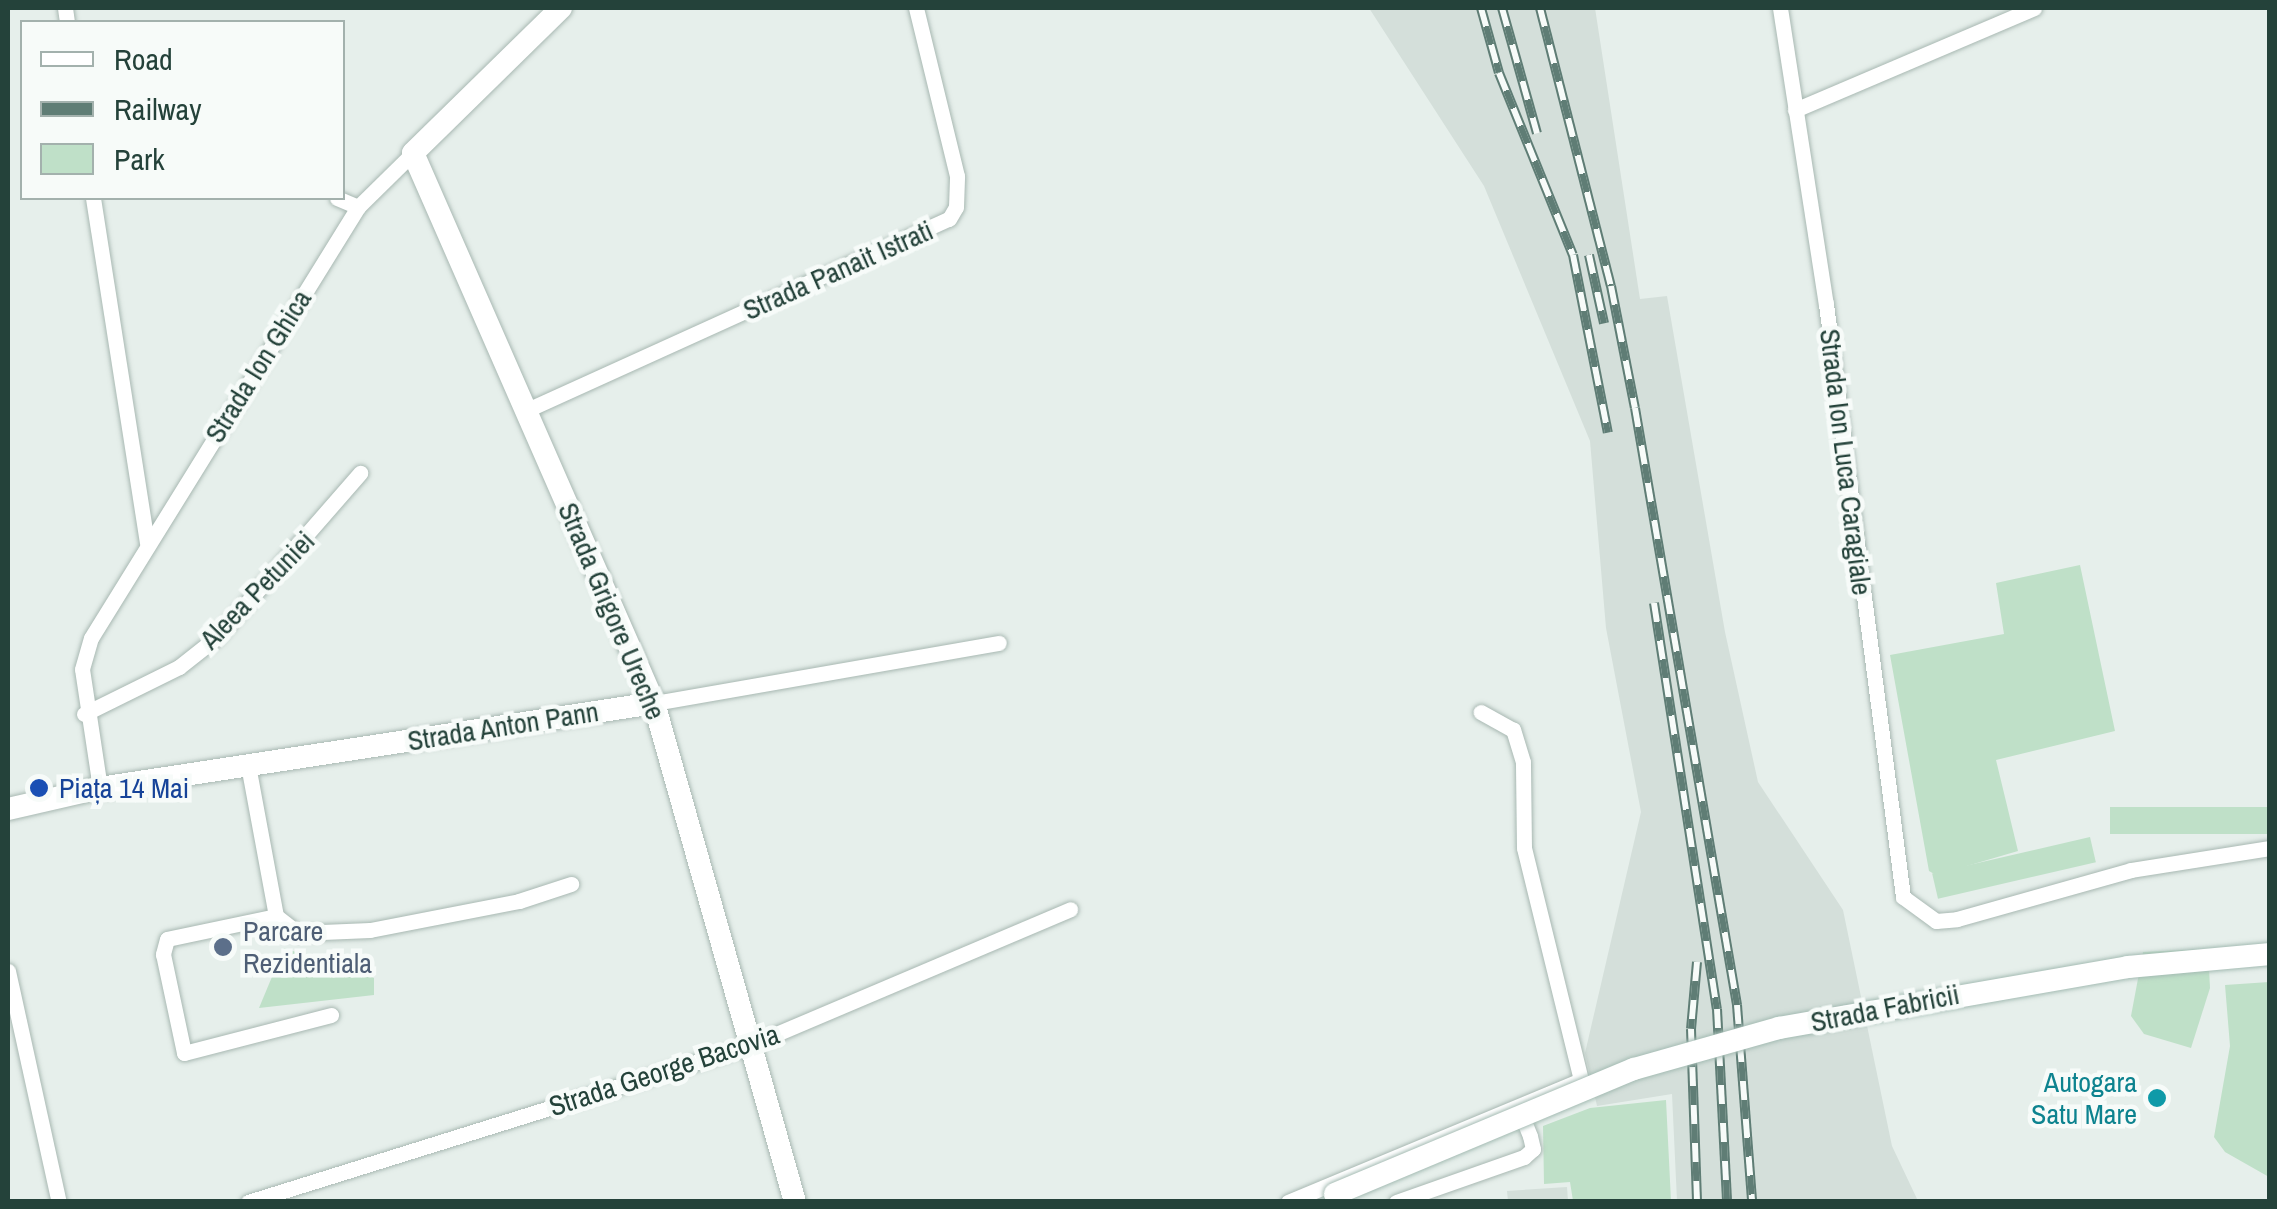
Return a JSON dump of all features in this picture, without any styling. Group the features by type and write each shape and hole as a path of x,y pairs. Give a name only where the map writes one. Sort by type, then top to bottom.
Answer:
{"street":[{"name":"Strada Ion Ghica","path":"100,788 84,714 82,669 91,638 147,543 358,207 562,8"},
{"name":"Strada Panait Istrati","path":"526,410 948,219 956,207 956,176 916,8"},
{"name":"Strada Ion Luca Caragiale","path":"1780,8 1903,897 1916,912 1957,919 2130,870 2270,848"},
{"path":"1795,110 2034,8"},
{"name":"Strada Grigore Ureche","path":"413,153 654,702 795,1202"},
{"path":"93,200 147,543"},
{"path":"341,200 358,207"},
{"name":"Aleea Petuniei","path":"84,714 179,667 217,637 360,473"},
{"name":"Strada Anton Pann","path":"8,809 100,788 654,702 999,643"},
{"path":"1288,1202 1581,1080 1524,848 1523,762 1513,730 1482,712"},
{"path":"248,765 276,916 298,933 316,936 486,908 571,884"},
{"name":"Strada George Bacovia","path":"248,1202 748,1046 1070,909"},
{"path":"276,916 167,939 163,954 184,1053 331,1015"},
{"name":"Strada Fabricii","path":"1327,1198 1634,1069 1779,1028 2128,968 2270,954"},
{"path":"8,972 59,1202"},
{"path":"1396,1202 1524,1157 1533,1149 1524,1121 1502,1110"}],"shaded area":[{"path":"1369,8 1595,8 1640,299 1667,296 1725,632 1758,782 1843,910 1892,1146 1918,1201 1677,1201 1672,1094 1597,1106 1585,1053 1641,812 1606,628 1590,441 1484,186"},
{"path":"1567,1187 1568,1201 1508,1201 1507,1191"}],"green space":[{"path":"2080,565 2115,731 1996,760 2018,851 1936,875 1929,871 1890,655 2004,634 1996,583"},
{"path":"2110,807 2269,807 2269,834 2110,834"},
{"path":"2090,837 2096,862 1938,899 1932,873"},
{"path":"284,948 374,978 374,995 259,1008"},
{"path":"2208,949 2210,988 2191,1048 2144,1034 2131,1016 2143,952"},
{"path":"2270,982 2269,1177 2225,1152 2214,1137 2230,1046 2225,985"},
{"path":"1666,1100 1671,1201 1573,1201 1570,1182 1544,1184 1543,1126 1590,1108"}],"railway":[{"path":"1481,8 1499,73 1573,255 1608,433"},
{"path":"1502,8 1537,133"},
{"path":"1540,8 1611,286 1635,408 1737,1005 1752,1202"},
{"path":"1589,255 1604,323"},
{"path":"1654,603 1717,1009 1727,1202"},
{"path":"1697,962 1691,1029 1697,1202"}],"place":[{"name":"Piața 14 Mai","path":"39,788"},
{"name":"Parcare Rezidentiala","path":"223,947"},
{"name":"Autogara Satu Mare","path":"2157,1098"}]}
